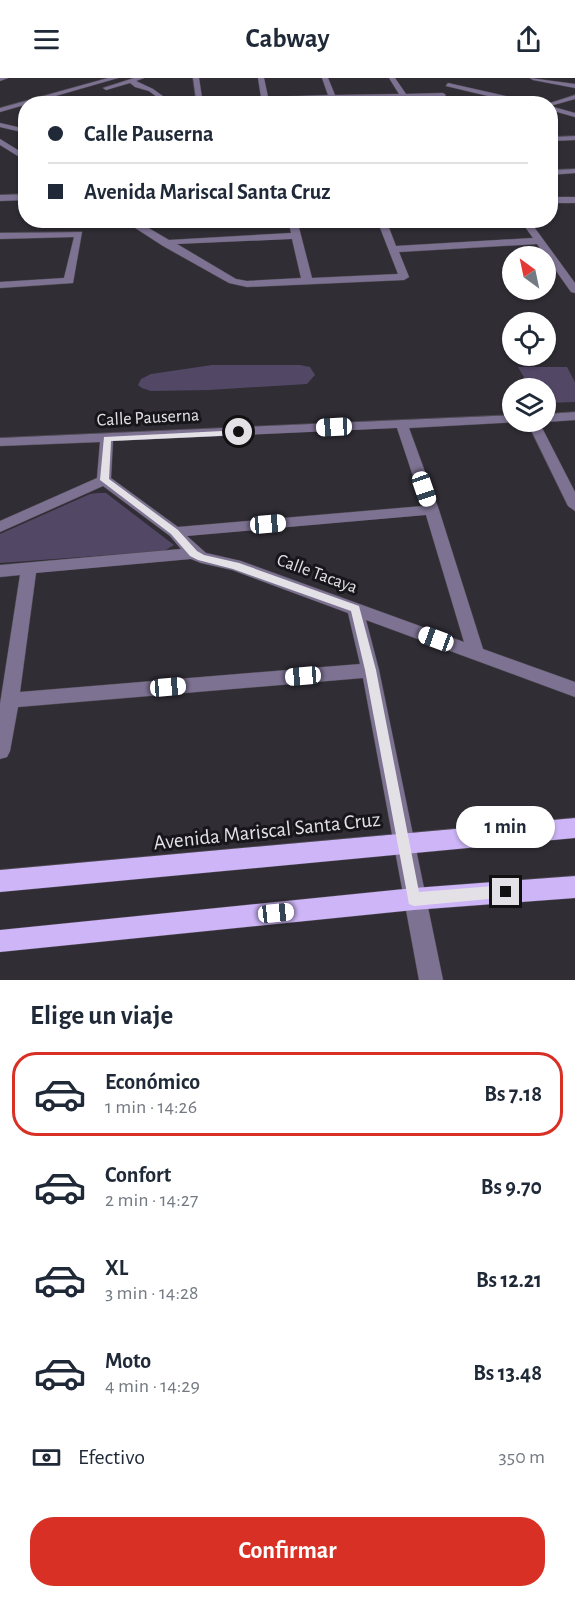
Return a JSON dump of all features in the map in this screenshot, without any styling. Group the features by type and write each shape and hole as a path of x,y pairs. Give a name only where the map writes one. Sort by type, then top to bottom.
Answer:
{"main road":[{"name":"Avenida Mariscal Santa Cruz","path":"0,881 575,828"},
{"path":"0,941 414,899 575,887"}],"street":[{"path":"0,79 4,78"},
{"path":"32,96 96,78"},
{"path":"50,96 115,78"},
{"path":"81,96 141,78"},
{"path":"196,78 198,96"},
{"path":"261,78 265,96"},
{"path":"325,78 332,96 443,94 454,78"},
{"path":"392,78 403,94"},
{"path":"533,78 575,86"},
{"path":"132,81 137,86 151,90 160,96"},
{"path":"448,85 497,96"},
{"path":"558,103 575,97"},
{"path":"0,105 18,100"},
{"path":"0,110 18,105"},
{"path":"558,109 575,113"},
{"path":"1,124 18,116"},
{"path":"1,124 18,129"},
{"path":"558,139 575,138"},
{"path":"0,141 18,153"},
{"path":"558,172 575,171"},
{"path":"0,198 18,197"},
{"path":"558,200 575,200"},
{"path":"140,228 236,282 404,277 384,228"},
{"path":"293,228 307,280"},
{"path":"529,228 575,290"},
{"path":"0,236 79,234 69,281 0,285"},
{"path":"166,244 179,241 294,236"},
{"path":"392,249 538,241"},
{"path":"560,269 575,269"},
{"path":"556,417 575,416"},
{"name":"Calle Pauserna","path":"0,442 502,419"},
{"path":"402,424 432,510 476,654"},
{"path":"538,432 575,506"},
{"path":"104,480 107,438"},
{"path":"0,527 104,480"},
{"path":"104,480 175,532 194,553"},
{"path":"175,532 432,510"},
{"name":"Calle Tacaya","path":"0,571 194,553 201,558 235,565 575,690"},
{"path":"0,751 10,700 29,568"},
{"path":"355,609 370,670 431,980"},
{"path":"10,700 370,670"}],"shaded area":[{"path":"212,365 300,365 310,367 315,375 307,384 209,390 151,391 138,385 141,379 151,374"},
{"path":"518,367 567,367 575,382 575,402 556,403 556,378 524,378"},
{"path":"106,493 174,545 164,551 0,563 0,534 90,494"}],"route":[{"path":"239,432 107,438 104,480 175,532 201,558 235,565 355,609 370,670 414,899 506,892"}]}
